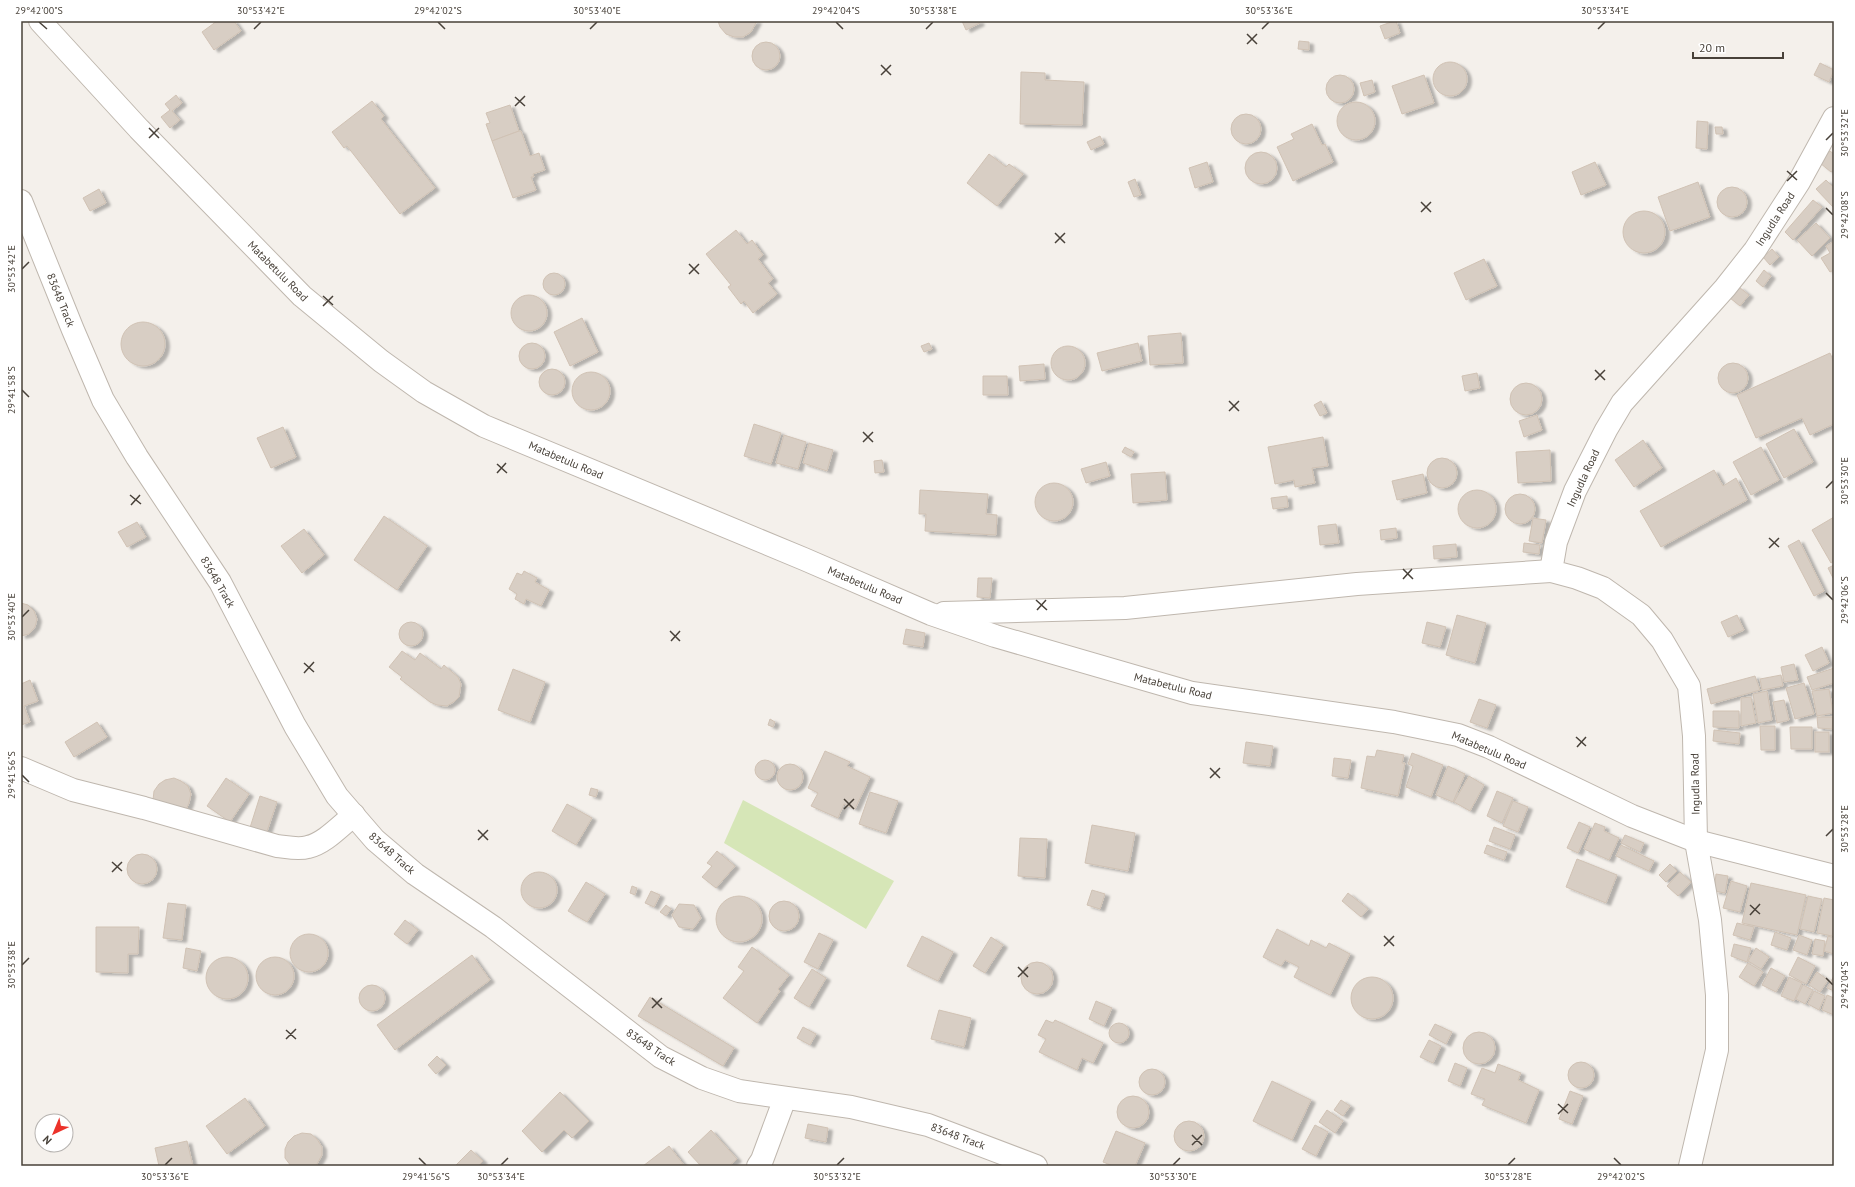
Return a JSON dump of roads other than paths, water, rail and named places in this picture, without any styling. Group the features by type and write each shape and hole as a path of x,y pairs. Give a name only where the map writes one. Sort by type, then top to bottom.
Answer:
{"street":[{"name":"Matabetulu Road","path":"40,21 139,129 302,296 381,361 424,392 484,426 797,556 931,614 1002,638 1192,693 1394,722 1458,735 1489,748 1632,816 1696,841 1834,876"},
{"name":"Ingudla Road","path":"1690,1166 1717,1050 1718,995 1710,920 1696,841 1694,736 1689,686 1662,640 1641,615 1603,588 1577,578 1552,571 1556,542 1575,491 1606,430 1622,403 1721,294 1755,250 1799,182 1834,118"},
{"name":"83648 Track","path":"21,201 72,330 103,400 137,457 220,582 295,726 337,796 375,840 415,874 493,927 661,1056 702,1078 739,1091 851,1107 928,1125 1036,1166"},
{"path":"931,614 1125,608 1357,584 1552,571"},
{"path":"21,768 73,790 144,808 277,846 295,848 308,847 325,839 354,815"},
{"path":"758,1166 762,1160 784,1098"}]}
